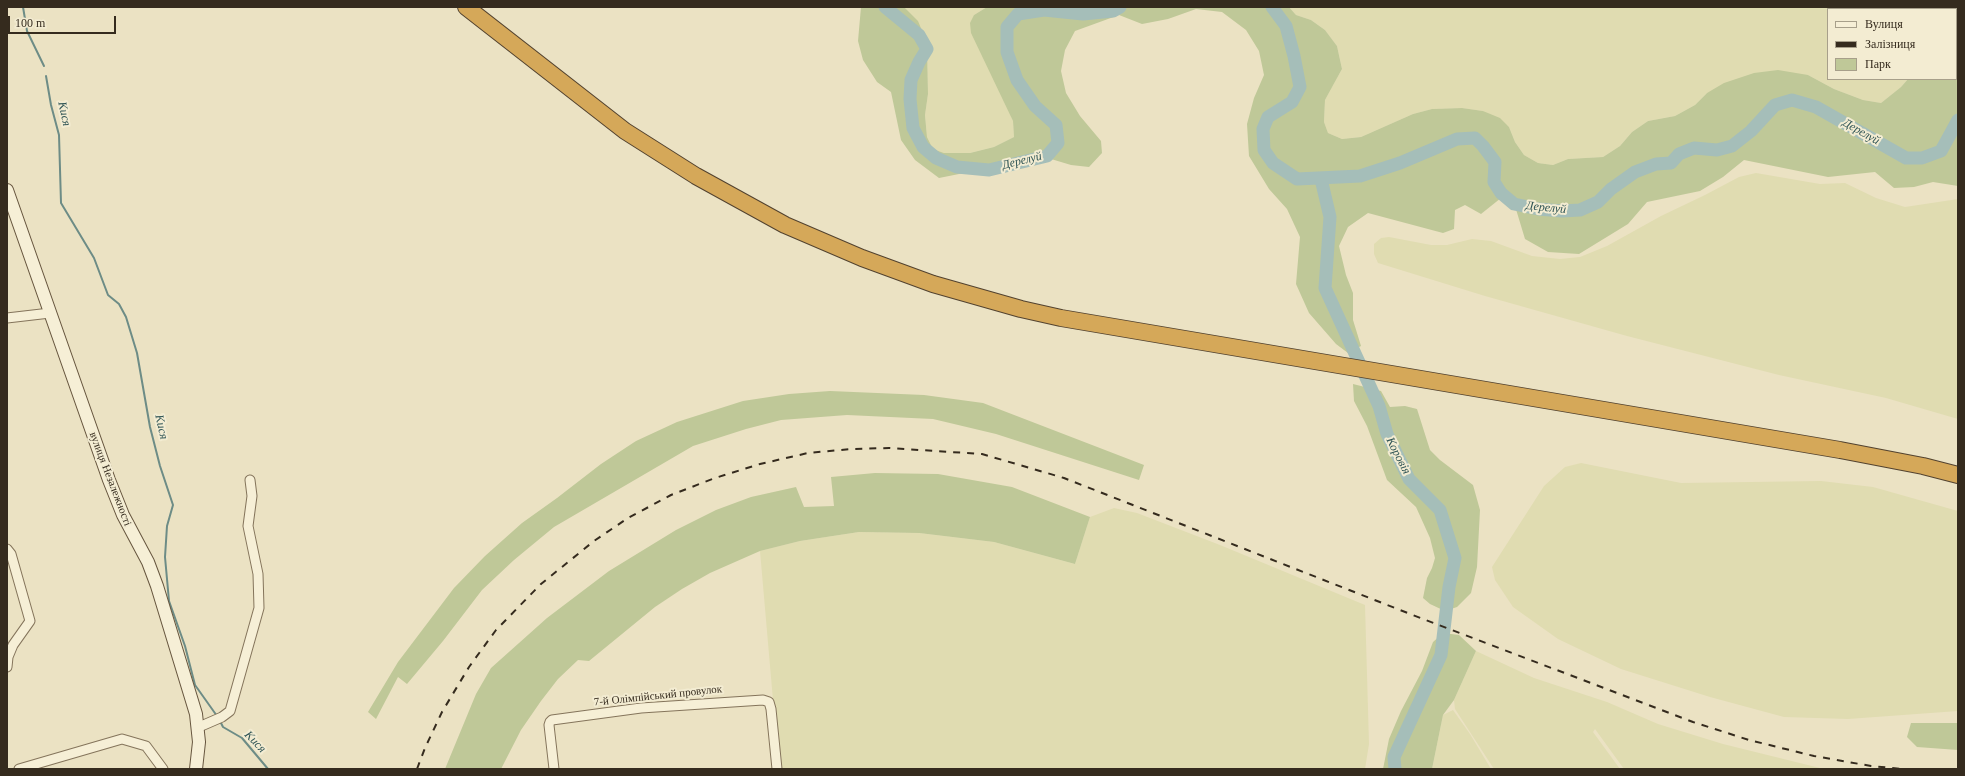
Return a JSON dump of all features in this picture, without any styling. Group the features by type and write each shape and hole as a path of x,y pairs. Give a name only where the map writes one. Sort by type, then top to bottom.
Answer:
{"highway":[{"path":"466,7 625,131 696,176 740,202 824,242 933,284 1021,309 1087,323 1322,361 1400,376 1840,450 1923,466 1958,475"}],"street":[{"name":"вулиця Незалежності","path":"7,190 12,218 50,313 116,499 158,586 194,704 199,727 196,769"},
{"path":"7,318 50,313"},
{"path":"199,727 219,719 230,711 260,602 258,574 248,526 252,496 250,480"},
{"path":"7,549 11,554 30,621 11,649 7,667"},
{"name":"7-й Олімпійський провулок","path":"554,769 550,722 553,719 641,708 728,701 763,700 769,702 774,732 777,769"},
{"path":"20,769 122,739 146,746 163,769"}],"shaded area":[{"path":"904,7 987,7 974,15 1013,121 1014,137 994,147 970,153 944,153 933,149 927,137 925,115 928,94 927,43"},
{"path":"1289,7 1936,8 1827,8 1827,80 1907,80 1901,87 1881,103 1863,100 1834,89 1808,75 1707,93 1695,105 1675,116 1648,121 1632,132 1620,146 1603,157 1568,159 1553,165 1538,163 1524,155 1515,142 1509,127 1483,111 1462,108 1432,109 1413,114 1361,137 1342,139 1328,133 1324,122 1325,100 1342,69 1337,46 1325,30 1311,20 1296,15"},
{"path":"1756,173 1820,184 1845,183 1876,198 1905,207 1958,199 1958,419 1886,398 1779,375 1627,336 1485,296 1378,263 1374,254 1374,244 1381,238 1389,237 1431,245 1447,245 1472,239 1491,241 1532,256 1560,259 1580,257 1607,246 1661,216 1739,177"},
{"path":"1581,463 1681,483 1821,481 1873,487 1958,511 1958,711 1848,719 1784,717 1710,697 1621,669 1558,639 1513,607 1495,580 1492,567 1544,486 1565,467"},
{"path":"1114,508 1137,513 1220,545 1365,605 1369,744 1365,769 779,769 760,551 800,541 859,532 919,533 994,542 1075,564 1090,517"},
{"path":"1476,651 1534,678 1607,702 1658,724 1723,744 1824,769 1624,769 1595,729 1593,732 1620,769 1494,769 1455,709 1454,700"},
{"path":"1453,710 1470,734 1491,769 1432,769 1443,715"}],"green space":[{"path":"861,7 904,7 918,21 927,43 928,94 925,115 927,137 933,149 944,153 970,153 994,147 1014,137 1013,121 971,33 970,23 974,15 987,7 1289,7 1296,15 1311,20 1325,30 1337,46 1342,69 1325,100 1324,122 1328,133 1342,139 1361,137 1413,114 1432,109 1462,108 1483,111 1500,118 1509,127 1515,142 1524,155 1538,163 1553,165 1568,159 1603,157 1620,146 1632,132 1648,121 1675,116 1695,105 1707,93 1724,83 1754,73 1778,70 1808,75 1834,89 1863,100 1881,103 1901,87 1907,80 1957,80 1957,8 1934,7 1958,7 1958,186 1933,182 1914,187 1894,188 1875,172 1828,177 1744,160 1723,177 1700,191 1647,202 1628,224 1579,254 1548,252 1525,239 1515,206 1501,198 1481,214 1465,205 1455,210 1454,229 1443,233 1368,213 1348,227 1339,246 1346,275 1353,293 1353,320 1361,346 1348,353 1336,344 1309,313 1296,284 1300,237 1287,209 1269,189 1249,156 1247,124 1254,98 1264,75 1259,51 1246,30 1222,12 1196,9 1168,19 1142,24 1119,15 1075,31 1065,50 1061,71 1066,93 1080,116 1101,141 1102,153 1089,167 1071,165 1051,159 1007,170 974,171 939,178 915,160 901,140 891,92 877,82 863,60 858,41"},
{"path":"1353,384 1381,391 1390,407 1405,406 1417,409 1430,450 1440,460 1473,485 1480,510 1477,567 1471,593 1457,607 1445,611 1430,604 1423,598 1427,578 1435,558 1430,538 1416,507 1387,480 1367,426 1354,401"},
{"path":"830,391 924,395 983,403 1144,465 1139,480 996,434 933,419 847,415 781,420 746,429 693,446 554,527 514,560 482,590 443,641 407,684 398,677 376,719 368,712 398,662 454,588 485,556 522,523 601,464 636,441 677,422 743,401 789,394"},
{"path":"875,473 938,474 1012,487 1090,517 1075,564 994,542 919,533 859,532 800,541 760,551 710,573 682,589 655,607 589,661 578,660 558,679 541,701 521,730 501,769 445,769 476,694 491,668 547,618 609,571 676,530 716,510 751,497 796,487 804,507 834,506 831,477"},
{"path":"1443,633 1459,635 1476,651 1454,700 1443,715 1432,769 1383,769 1389,739 1401,711 1422,671 1433,642"},
{"path":"1911,723 1958,723 1958,750 1917,747 1907,737"}],"waterway":[{"name":"Кися","path":"23,7 27,31 44,66"},
{"name":"Дерелуй","path":"885,7 919,35 927,49 911,80 910,99 913,128 923,147 936,158 957,167 989,170 1047,156 1058,143 1056,125 1035,106 1017,80 1007,52 1007,27 1018,14 1044,10 1083,14 1113,11 1120,7"},
{"name":"Дерелуй","path":"1272,7 1286,26 1300,87 1292,102 1268,117 1263,129 1264,150 1273,163 1297,179 1360,176 1400,163 1457,139 1475,138 1495,162 1494,182 1501,193 1514,204 1538,209 1562,211 1580,210 1598,202 1611,189 1635,172 1656,164 1671,163 1679,154 1694,148 1717,150 1732,146 1751,131 1775,105 1792,100 1816,107 1906,158 1922,158 1941,151 1958,120"},
{"name":"Кися","path":"46,76 51,105 59,135 61,203 94,258 108,295 119,304 126,317 137,353 150,427 160,466 173,505 167,526 165,557 169,601 185,646 195,685 217,716"},
{"name":"Коровія","path":"1321,179 1330,217 1325,288 1379,406 1387,434 1409,479 1440,510 1455,558 1449,587 1441,655 1394,757 1395,769"},
{"name":"Кися","path":"220,721 223,727 242,738 268,769"}],"railway":[{"path":"417,769 442,712 469,667 496,630 541,584 594,541 628,518 671,495 715,478 760,464 808,453 851,449 889,448 982,454 1064,478 1423,619 1693,722 1749,740 1814,756 1871,766 1903,769"}]}
